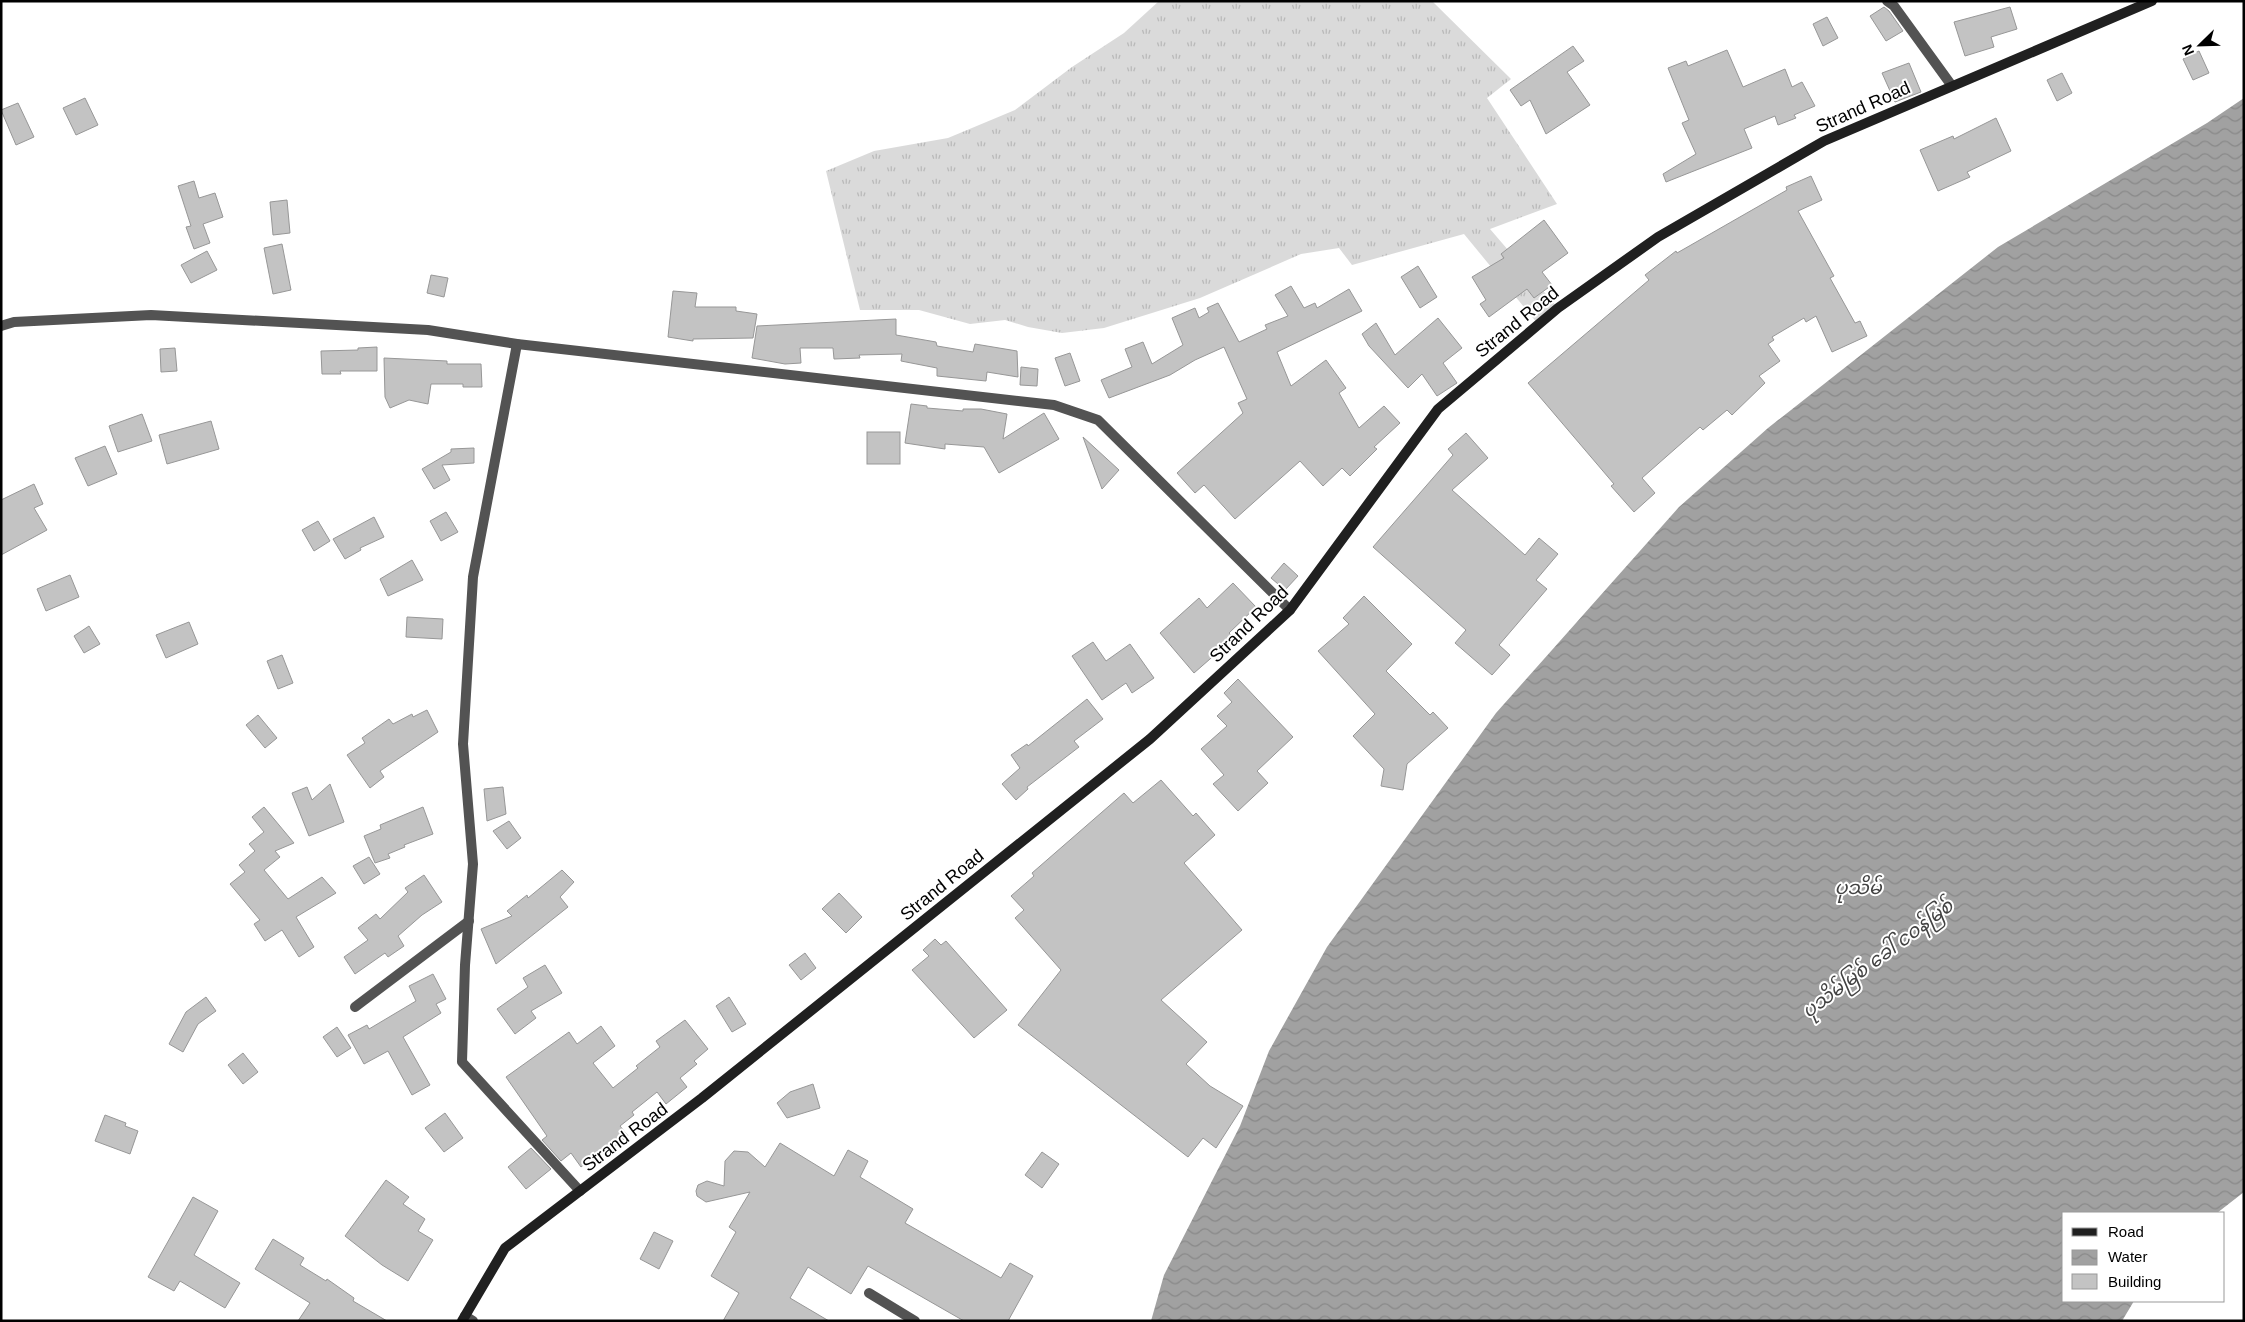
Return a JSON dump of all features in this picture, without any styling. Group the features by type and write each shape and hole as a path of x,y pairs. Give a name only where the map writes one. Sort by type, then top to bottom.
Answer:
{"main road":[{"name":"Strand Road","path":"467,1319 506,1248 702,1098 1142,745 1290,610 1438,409 1558,308 1658,238 1824,141 2152,1"}],"street":[{"path":"1887,1 1894,6 1952,86"},
{"path":"1,326 14,322 151,316 428,330 517,344 1054,405 1098,420 1290,610"},
{"path":"517,344 473,577 463,744 473,864 465,965 462,1062 580,1191"},
{"path":"355,1007 469,920"},
{"path":"869,1293 915,1321"}],"green space":[{"path":"1159,1 1432,1 1511,79 1487,98 1557,204 1490,229 1558,308 1538,324 1464,234 1352,265 1339,248 1301,254 1200,298 1104,328 1062,333 1028,327 1005,320 970,324 919,310 860,310 826,171 874,151 948,138 1015,110 1072,67 1124,33"}],"water":[{"name":"ပုသိမ်","path":"2244,98 2244,1192 2218,1212 2062,1212 2062,1302 2133,1302 2122,1321 1151,1321 1164,1275 1240,1126 1269,1051 1327,947 1496,713 1679,507 1768,428 1998,247 2207,123"}],"building":[{"path":"1884,7 1903,31 1886,41 1870,16"},
{"path":"2010,7 2017,29 1991,37 1994,47 1965,56 1954,22"},
{"path":"1827,17 1838,38 1823,46 1813,24"},
{"path":"1573,46 1584,61 1567,72 1590,105 1546,134 1530,100 1521,106 1510,90"},
{"path":"1727,50 1743,87 1785,69 1792,87 1802,82 1815,106 1794,115 1796,118 1778,125 1775,116 1744,129 1752,148 1666,182 1663,174 1696,154 1682,123 1689,120 1668,68 1686,61 1688,66"},
{"path":"2199,51 2209,73 2193,80 2183,59"},
{"path":"1909,63 1921,92 1895,102 1882,73"},
{"path":"2062,73 2072,93 2057,101 2047,80"},
{"path":"85,98 98,125 76,135 63,108"},
{"path":"18,103 34,137 16,145 1,110"},
{"path":"1996,118 2011,151 1967,172 1970,177 1938,191 1920,150 1953,136 1954,139"},
{"path":"1811,176 1822,200 1798,211 1834,276 1830,278 1855,323 1860,321 1867,336 1832,352 1816,316 1806,322 1804,318 1772,337 1774,340 1768,344 1780,361 1759,376 1765,383 1732,415 1727,410 1703,430 1700,427 1642,478 1655,493 1634,512 1611,486 1614,484 1528,383 1649,280 1645,275 1676,251 1677,253 1787,190 1786,187"},
{"path":"194,181 199,198 215,193 223,217 203,224 210,243 194,249 186,227 191,226 178,186"},
{"path":"287,200 290,233 273,235 270,202"},
{"path":"1544,220 1568,253 1542,272 1552,285 1534,298 1527,289 1489,317 1480,304 1486,300 1472,277 1504,258 1501,254"},
{"path":"282,244 291,290 273,294 264,248"},
{"path":"207,251 217,270 191,283 181,265"},
{"path":"1418,266 1437,297 1420,308 1401,277"},
{"path":"431,275 448,278 444,297 427,293"},
{"path":"1291,286 1304,308 1315,303 1317,308 1349,289 1362,311 1277,352 1291,386 1326,360 1346,388 1339,393 1359,428 1384,406 1400,423 1374,447 1377,449 1350,476 1342,468 1323,486 1300,461 1235,519 1204,485 1195,493 1177,473 1243,413 1238,403 1247,399 1224,347 1195,360 1170,375 1109,398 1101,380 1132,367 1125,349 1143,342 1152,364 1183,345 1172,318 1195,308 1199,318 1209,312 1207,308 1218,303 1239,342 1267,329 1265,325 1288,316 1275,295"},
{"path":"673,291 697,293 695,307 736,307 736,311 757,314 753,338 693,339 693,341 668,337"},
{"path":"1438,318 1462,348 1443,363 1457,383 1437,396 1422,374 1408,388 1369,346 1362,334 1376,323 1395,355"},
{"path":"896,319 896,335 936,342 937,346 973,352 975,344 1017,351 1018,377 987,372 986,381 937,376 937,368 901,361 902,354 859,355 860,358 834,359 833,348 800,348 801,363 785,364 752,358 757,326"},
{"path":"377,347 377,371 340,371 341,374 322,374 321,351 358,350 358,348"},
{"path":"175,348 177,371 161,372 160,349"},
{"path":"1070,353 1080,381 1065,386 1055,358"},
{"path":"384,358 447,361 447,364 481,364 482,387 463,387 463,384 431,384 428,404 409,400 390,408 385,397"},
{"path":"1021,367 1038,369 1037,386 1020,385"},
{"path":"911,404 927,406 927,408 963,411 963,409 981,409 1007,414 1003,439 1044,413 1059,439 999,473 984,447 945,444 945,449 905,443"},
{"path":"142,414 152,441 118,452 109,426"},
{"path":"211,421 219,449 167,464 159,435"},
{"path":"867,432 900,432 900,464 867,464"},
{"path":"1466,433 1488,458 1452,490 1525,555 1539,538 1558,554 1536,580 1547,589 1499,645 1510,655 1492,675 1455,643 1466,630 1373,547 1453,455 1448,449"},
{"path":"1083,437 1119,470 1102,489"},
{"path":"105,446 117,474 88,486 75,458"},
{"path":"474,448 474,463 442,465 450,480 434,489 422,469 451,452 451,449"},
{"path":"34,484 43,504 34,508 47,530 1,555 1,500"},
{"path":"446,512 458,532 441,541 430,521"},
{"path":"374,517 384,537 360,548 361,550 345,559 333,539"},
{"path":"318,521 330,541 314,551 302,530"},
{"path":"412,560 423,580 388,596 380,579"},
{"path":"1284,563 1298,576 1285,590 1271,578"},
{"path":"70,575 79,597 46,611 37,589"},
{"path":"1233,583 1256,607 1229,633 1234,638 1194,673 1160,633 1199,598 1207,608"},
{"path":"1364,596 1412,644 1386,671 1430,715 1433,712 1448,728 1407,764 1403,790 1381,786 1384,769 1353,736 1375,714 1318,651 1349,624 1343,618"},
{"path":"407,617 443,619 442,639 406,637"},
{"path":"189,622 198,644 166,658 156,635"},
{"path":"89,626 100,644 84,653 74,636"},
{"path":"1093,642 1106,661 1130,644 1154,678 1132,693 1126,683 1102,700 1072,656"},
{"path":"282,655 293,683 278,689 267,661"},
{"path":"1238,679 1293,737 1257,771 1268,783 1238,811 1213,784 1224,775 1201,749 1227,726 1217,716 1232,702 1224,693"},
{"path":"1087,699 1103,719 1074,741 1079,747 1027,787 1028,789 1016,800 1002,784 1020,768 1011,755 1027,744 1028,746"},
{"path":"427,710 438,732 380,771 384,777 370,788 347,755 365,743 362,738 389,719 393,724 412,714 413,717"},
{"path":"258,715 277,738 265,748 246,725"},
{"path":"1161,780 1193,816 1196,813 1215,835 1184,863 1242,930 1161,1000 1207,1042 1186,1064 1210,1086 1243,1106 1216,1148 1203,1138 1188,1157 1018,1025 1061,970 1015,918 1024,910 1011,896 1034,876 1032,873 1124,793 1133,803"},
{"path":"330,784 344,822 309,836 292,793 307,787 312,800"},
{"path":"503,787 506,814 487,821 484,789"},
{"path":"264,807 294,843 275,851 280,857 264,870 288,899 322,877 336,893 296,917 314,947 299,957 282,930 265,941 254,924 260,920 230,884 245,872 239,865 255,851 249,844 264,832 252,817"},
{"path":"423,807 433,834 404,845 405,847 388,854 390,858 375,863 364,836 381,829 380,825"},
{"path":"509,821 521,838 507,849 493,831"},
{"path":"369,857 380,874 364,884 353,866"},
{"path":"562,870 574,882 560,897 568,907 496,964 481,929 512,916 507,911 527,895 528,898"},
{"path":"424,875 442,902 422,915 398,936 404,946 388,957 385,953 355,974 344,957 368,940 358,928 376,914 380,919 408,892 405,888"},
{"path":"839,893 862,917 846,933 822,909"},
{"path":"935,939 941,945 946,941 1007,1010 974,1038 912,970 929,956 923,950"},
{"path":"805,953 816,968 801,980 789,965"},
{"path":"545,965 562,993 531,1011 536,1018 515,1034 497,1009 528,987 523,978"},
{"path":"433,974 446,999 436,1004 441,1013 403,1037 430,1085 412,1095 388,1051 364,1064 348,1035 367,1025 369,1029 416,1001 409,986"},
{"path":"206,997 216,1011 198,1024 183,1052 169,1044 186,1012"},
{"path":"729,997 746,1024 732,1032 716,1006"},
{"path":"685,1020 708,1049 694,1061 697,1064 680,1078 687,1087 666,1104 657,1092 632,1112 634,1115 620,1126 628,1136 612,1149 609,1144 581,1167 571,1153 561,1161 542,1140 547,1136 506,1077 569,1032 577,1044 601,1026 615,1046 593,1063 613,1088 660,1047 656,1041"},
{"path":"337,1027 351,1048 337,1057 323,1037"},
{"path":"243,1053 258,1072 243,1084 228,1065"},
{"path":"813,1084 820,1108 787,1118 777,1103 790,1092"},
{"path":"445,1113 463,1138 444,1152 425,1128"},
{"path":"105,1115 126,1123 125,1126 138,1131 130,1154 95,1141"},
{"path":"780,1143 834,1176 848,1150 868,1161 860,1177 913,1209 905,1223 1001,1278 1010,1263 1033,1276 1008,1321 964,1321 868,1266 851,1294 808,1267 790,1298 829,1321 723,1321 739,1293 711,1276 736,1232 729,1227 750,1192 706,1202 697,1196 696,1191 698,1185 707,1181 724,1186 725,1161 734,1151 748,1152 765,1167"},
{"path":"531,1148 551,1169 526,1189 508,1167"},
{"path":"1042,1152 1059,1164 1042,1188 1025,1175"},
{"path":"386,1180 409,1197 403,1204 425,1219 418,1231 433,1240 408,1281 382,1265 345,1236"},
{"path":"193,1197 218,1211 194,1255 240,1283 225,1308 180,1281 174,1291 148,1277"},
{"path":"654,1232 673,1241 659,1269 640,1259"},
{"path":"273,1239 304,1258 300,1265 326,1281 327,1279 354,1298 353,1301 387,1321 298,1321 310,1303 255,1269"}],"water label":[{"name":"ပုသိမ်မြစ် ခေါ် ငဝန်မြစ်","path":"1877,958"}]}
